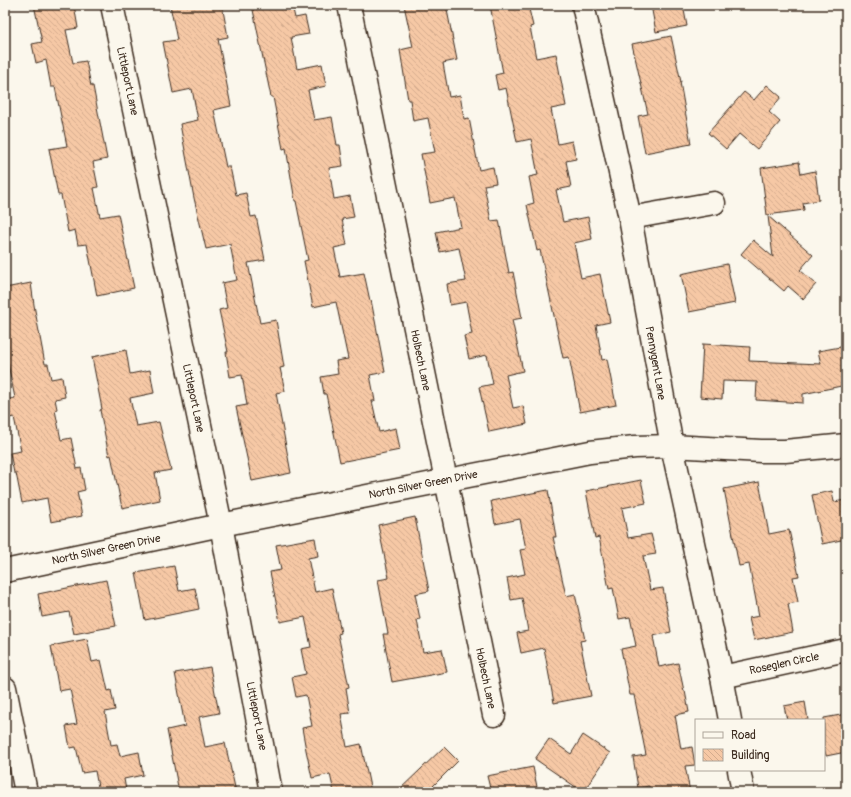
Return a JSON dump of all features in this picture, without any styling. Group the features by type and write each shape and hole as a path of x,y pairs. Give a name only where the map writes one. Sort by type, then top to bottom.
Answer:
{"street":[{"name":"Littleport Lane","path":"112,5 221,525 271,792"},
{"name":"Holbech Lane","path":"349,5 494,716"},
{"name":"Pennygent Lane","path":"583,5 630,218 672,446 730,719"},
{"path":"630,218 714,203"},
{"name":"North Silver Green Drive","path":"5,571 446,479 590,452 635,447 672,446 785,451 846,445"},
{"name":"Roseglen Circle","path":"722,677 846,650"},
{"path":"5,688 26,792"},
{"path":"739,771 743,792"}],"building":[{"path":"34,5 74,5 78,28 66,30 73,63 86,61 91,86 93,86 107,159 93,162 98,187 94,188 100,217 118,214 134,288 97,296 87,244 78,245 75,230 68,232 61,195 58,195 49,149 67,146 55,87 51,87 46,60 36,63 32,44 42,42"},
{"path":"170,5 222,5 228,37 218,39 231,106 214,110 226,167 230,167 236,195 246,193 251,217 256,216 265,260 248,263 260,323 276,320 284,367 280,368 285,391 276,393 291,473 252,481 236,407 247,405 242,375 230,377 226,352 228,352 219,310 227,308 222,283 237,280 230,244 206,249 194,198 180,124 198,120 192,89 173,93 163,42 177,40"},
{"path":"252,5 292,5 295,18 305,16 309,34 291,37 297,69 322,64 326,86 308,90 314,120 332,117 337,145 340,145 343,166 329,168 334,199 350,196 354,217 342,219 347,245 334,248 340,277 364,273 370,301 371,300 385,372 370,375 375,401 372,401 379,432 396,428 400,450 340,462 321,377 338,374 336,361 348,359 336,302 313,307 304,261 308,260 295,201 286,148 283,149"},
{"path":"404,5 446,5 457,60 443,63 449,97 460,95 464,119 469,118 479,170 493,167 496,183 484,185 491,221 499,220 509,273 513,272 522,318 512,320 523,371 506,375 513,408 523,406 527,424 489,432 479,387 493,384 487,355 469,359 464,336 472,334 466,302 450,305 447,284 466,281 459,248 440,252 436,232 461,227 455,198 430,203 421,154 435,152 428,118 413,121 410,100 408,100 400,50 413,47"},
{"path":"490,5 528,5 533,26 530,27 536,58 556,54 566,106 551,109 558,144 572,141 576,159 566,161 571,187 556,190 563,222 588,217 592,239 574,243 581,278 600,274 610,322 596,325 602,360 607,359 616,405 580,412 569,357 563,358 540,250 537,251 527,205 534,203 529,177 538,175 531,139 517,142 506,88 498,90 495,75 503,73"},
{"path":"651,5 683,5 687,26 656,32"},
{"path":"671,36 681,82 691,144 645,153 638,116 648,114 632,44"},
{"path":"767,85 781,97 769,112 780,122 757,149 739,134 726,149 708,133 744,92 754,100"},
{"path":"799,162 801,174 815,171 819,200 803,203 804,210 767,215 761,168"},
{"path":"768,216 813,255 800,270 816,284 803,299 788,286 784,291 741,254 753,240 773,257"},
{"path":"727,264 735,303 689,312 681,274"},
{"path":"31,283 45,364 48,364 51,379 62,377 65,397 55,399 57,409 55,410 61,440 71,438 77,469 81,468 85,490 77,492 82,516 51,522 47,498 22,503 10,453 21,451 14,417 5,419 5,400 15,398 8,364 5,364 5,288"},
{"path":"703,344 750,347 749,361 821,364 818,351 846,346 846,385 803,394 803,403 756,400 757,382 723,381 722,399 700,397"},
{"path":"126,350 130,374 150,370 154,393 130,398 136,426 159,422 171,470 155,473 160,500 122,508 111,455 109,456 92,357"},
{"path":"641,480 646,503 622,508 628,538 651,534 656,554 643,556 650,590 663,588 671,632 653,636 659,667 678,663 685,691 689,712 675,715 681,749 692,747 695,765 685,766 690,792 650,792 649,786 638,788 633,757 646,755 634,695 630,695 621,649 636,646 630,617 619,619 613,588 609,589 599,537 595,538 586,491"},
{"path":"759,482 769,534 789,530 799,576 793,577 798,602 788,604 793,632 754,640 749,618 759,616 749,564 739,566 724,489"},
{"path":"548,490 556,537 553,537 566,596 575,594 585,640 580,641 591,696 554,703 544,648 521,653 517,633 528,631 522,598 511,600 507,578 525,574 520,550 526,549 520,519 495,524 491,501"},
{"path":"832,491 834,502 846,500 846,539 822,544 812,495"},
{"path":"415,517 429,591 415,594 420,619 417,620 423,652 442,649 447,672 392,682 383,634 388,634 378,580 389,578 378,525"},
{"path":"315,538 318,556 308,558 315,592 332,588 341,633 338,634 349,687 346,688 350,713 341,714 347,747 361,744 371,792 334,792 330,774 312,778 302,728 312,726 306,695 296,697 292,677 306,674 301,649 311,647 305,617 280,622 270,572 281,570 276,545"},
{"path":"174,566 179,591 195,588 199,609 145,620 136,573"},
{"path":"106,580 116,626 74,634 69,612 42,617 38,594"},
{"path":"87,639 92,662 101,660 108,691 111,690 115,710 105,712 111,745 117,744 120,756 139,752 143,775 124,779 126,790 99,792 95,771 82,773 76,747 70,748 66,726 77,724 70,689 59,691 51,646"},
{"path":"210,667 219,713 199,717 205,747 225,743 236,792 179,792 167,730 185,726 175,673"},
{"path":"805,702 808,719 787,719 784,706"},
{"path":"846,714 846,752 826,756 824,718"},
{"path":"583,735 610,753 583,792 535,759 549,739 571,754"},
{"path":"444,747 458,761 427,792 397,792"},
{"path":"533,767 538,792 491,792 487,776"}]}
